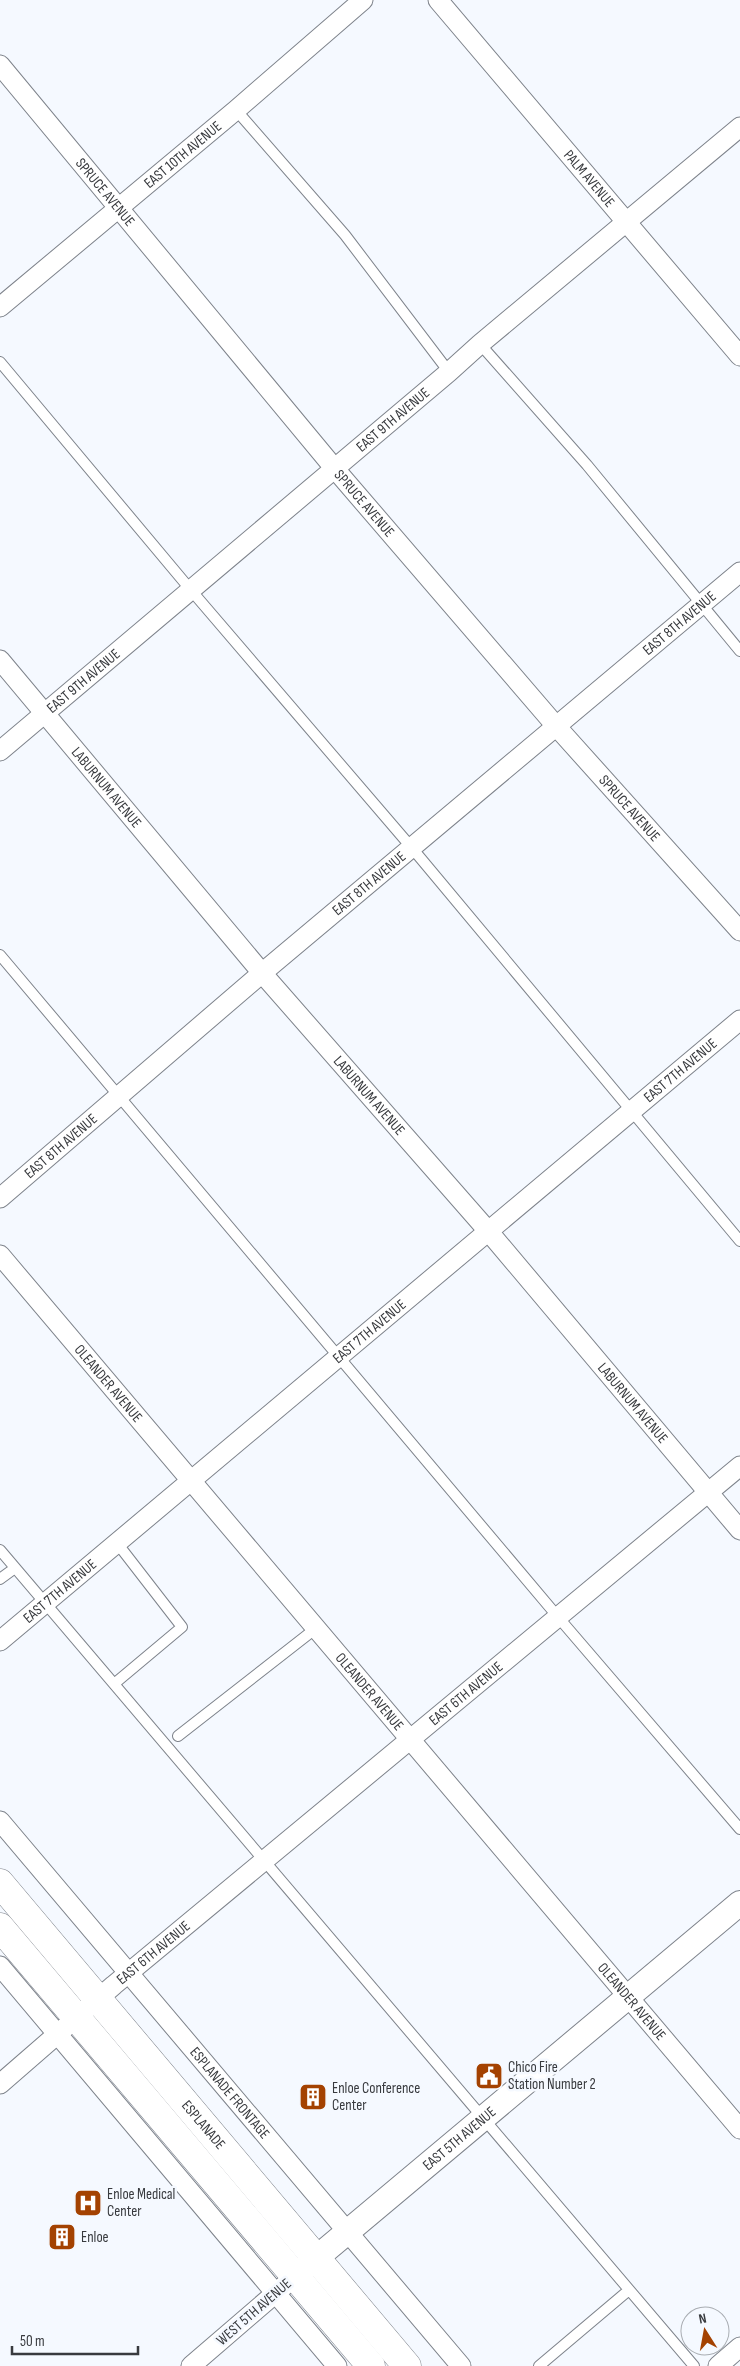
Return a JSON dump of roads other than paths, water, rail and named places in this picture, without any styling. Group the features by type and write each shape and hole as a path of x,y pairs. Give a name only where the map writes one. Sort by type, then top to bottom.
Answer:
{"main road":[{"name":"ESPLANADE","path":"0,1883 407,2366"},
{"name":"ESPLANADE","path":"0,1927 67,2026 286,2285 371,2366"}],"street":[{"name":"EAST 10TH AVENUE","path":"0,307 236,110 363,0"},
{"name":"PALM AVENUE","path":"438,0 740,356"},
{"name":"SPRUCE AVENUE","path":"0,64 335,469 556,726 740,931"},
{"name":"EAST 9TH AVENUE","path":"0,751 450,372 480,344 740,127"},
{"name":"EAST 8TH AVENUE","path":"0,1198 262,973 740,572"},
{"name":"LABURNUM AVENUE","path":"0,660 262,973 489,1232 740,1530"},
{"name":"EAST 7TH AVENUE","path":"0,1641 192,1482 740,1020"},
{"name":"OLEANDER AVENUE","path":"0,1255 740,2129"},
{"name":"EAST 6TH AVENUE","path":"0,2084 264,1860 740,1466"},
{"name":"ESPLANADE FRONTAGE","path":"0,1820 461,2366"},
{"name":"EAST 5TH AVENUE","path":"316,2258 740,1903"},
{"path":"0,1966 67,2026"},
{"name":"WEST 5TH AVENUE","path":"192,2366 316,2258"},
{"path":"286,2285 337,2366"},
{"path":"718,2366 740,2347"}],"lane":[{"path":"236,110 345,235 450,372"},
{"path":"480,344 588,465 740,650"},
{"path":"0,362 190,590 412,848 740,1241"},
{"path":"0,956 558,1617 740,1829"},
{"path":"114,1684 182,1627 118,1543"},
{"path":"0,1550 694,2366"},
{"path":"0,1579 15,1568"},
{"path":"178,1736 316,1629"},
{"path":"538,2366 629,2290"}],"place":[{"name":"Chico Fire Station Number 2","path":"489,2076"},
{"name":"Enloe Conference Center","path":"313,2097"},
{"name":"Enloe Medical Center","path":"88,2203"},
{"name":"Enloe","path":"62,2237"}]}
